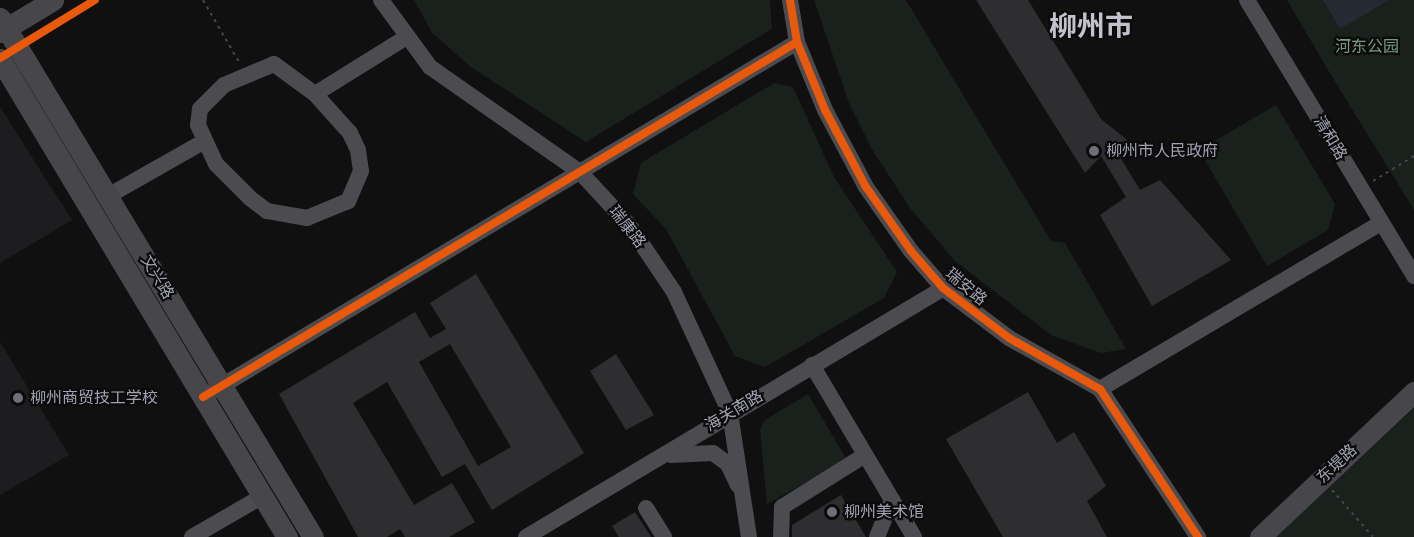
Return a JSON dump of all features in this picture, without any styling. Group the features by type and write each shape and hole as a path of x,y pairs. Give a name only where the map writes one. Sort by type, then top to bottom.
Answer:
{"main road":[{"path":"2,26 53,0"},
{"name":"文兴路","path":"2,26 108,196 314,537"},
{"name":"文兴路","path":"0,59 287,537"},
{"name":"东堤路","path":"1260,537 1414,392"},
{"path":"1276,537 1414,408"}],"street":[{"name":"瑞康路","path":"381,0 405,38 430,67 580,172 629,225 674,291 730,413 749,537"},
{"name":"瑞安路","path":"790,0 797,42 866,187 943,288 1010,338 1100,389 1198,537"},
{"name":"清和路","path":"1247,0 1414,276"},
{"path":"315,94 405,38"},
{"path":"203,397 797,42"},
{"path":"274,64 315,94 350,133 358,150 356,188 334,209 307,219 267,211 229,179 203,142 201,109 224,85 245,73 274,64"},
{"path":"108,196 203,142"},
{"path":"1100,389 1382,223"},
{"name":"海关南路","path":"526,537 730,413 943,288"},
{"path":"812,365 914,537"},
{"path":"653,460 694,450 713,453 733,472 747,513"},
{"path":"781,537 782,507 866,455"},
{"path":"192,537 262,496"},
{"path":"877,537 892,500"},
{"path":"646,508 664,537"}],"path":[{"path":"203,0 245,73"},
{"path":"1360,188 1414,156"},
{"path":"1329,487 1373,537"}],"shaded area":[{"path":"1323,0 1389,0 1340,29"},
{"path":"0,107 72,220 0,263"},
{"name":"柳州商贸技工学校","path":"0,342 69,455 0,495"}],"green space":[{"path":"414,0 770,0 772,29 586,142 471,67 432,33"},
{"path":"814,0 906,0 1051,241 1065,243 1126,349 1101,353 1051,335 955,261 910,208 873,151 849,103"},
{"name":"河东公园","path":"1287,0 1414,0 1414,210 1331,75"},
{"path":"774,83 793,87 834,177 897,272 884,298 765,367 735,356 666,229 633,194 641,163"},
{"path":"1276,105 1335,204 1328,230 1267,266 1199,150"},
{"path":"808,394 847,460 767,504 760,429 765,420"},
{"path":"1414,408 1414,537 1276,537"}],"building":[{"name":"柳州市人民政府","path":"976,0 1028,0 1101,119 1131,143 1114,147 1140,190 1160,180 1231,260 1152,306 1100,215 1126,197 1101,156 1085,173"},
{"path":"476,274 584,453 492,510 465,464 442,477 387,382 353,403 414,505 452,483 475,522 449,537 405,537 400,529 387,537 358,537 279,394 415,312 430,338 446,329 430,303","holes":["450,344 511,447 478,466 419,362"]},
{"path":"616,354 654,415 626,430 590,371"},
{"path":"1028,392 1057,443 1074,432 1106,486 1087,501 1107,537 1003,537 946,439"},
{"name":"柳州美术馆","path":"841,495 866,537 792,537 792,525"},
{"path":"635,512 651,537 619,537 612,526"}],"cycle path":[{"path":"0,58 95,0"},
{"path":"790,0 797,42 825,110 866,187 911,251 943,288 1009,338 1100,389 1198,537"},
{"path":"203,397 797,42"}],"place":[{"name":"柳州市人民政府","path":"1094,151"},
{"name":"柳州商贸技工学校","path":"18,398"},
{"name":"柳州美术馆","path":"832,512"}],"district":[{"name":"柳州市","path":"1091,27"}]}
